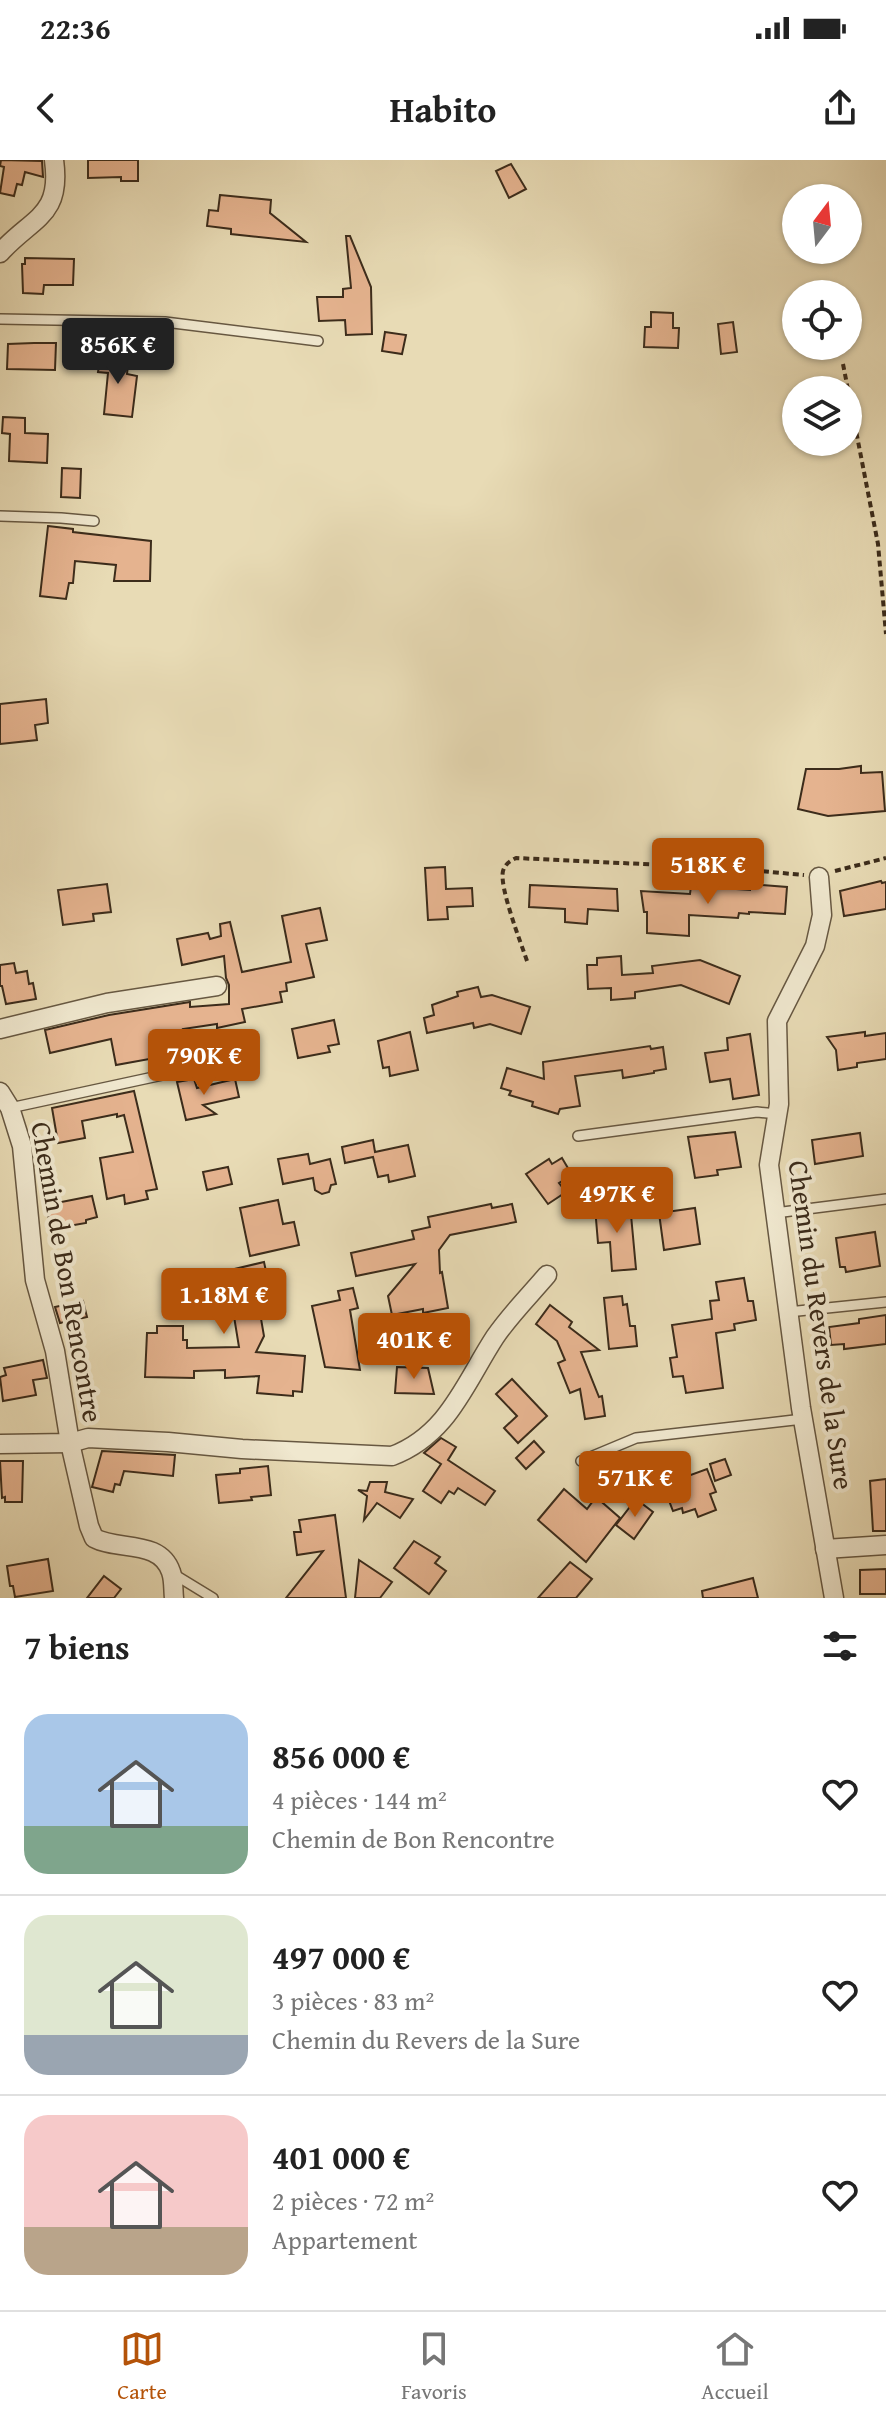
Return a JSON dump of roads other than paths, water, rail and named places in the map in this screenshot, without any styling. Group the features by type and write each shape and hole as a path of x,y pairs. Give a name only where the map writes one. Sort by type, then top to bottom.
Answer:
{"street":[{"path":"0,253 53,201 57,177 54,160"},
{"name":"Chemin du Revers de la Sure","path":"819,877 822,915 815,946 777,1021 778,1114 769,1165 803,1419 834,1598"},
{"path":"0,1029 107,1003 217,986"},
{"name":"Chemin de Bon Rencontre","path":"0,1092 10,1108 22,1146 35,1280 55,1351 70,1443 94,1538 104,1543 155,1552 172,1573"},
{"path":"0,1444 70,1443 88,1438 392,1456 413,1448 436,1428 471,1380 496,1336 547,1275"},
{"path":"825,1549 886,1545"},
{"path":"172,1573 174,1598"}],"lane":[{"path":"0,319 165,322 318,341"},
{"path":"0,516 94,521"},
{"path":"10,1108 223,1062 243,1038"},
{"path":"578,1136 757,1112 778,1114"},
{"path":"775,1213 886,1199"},
{"path":"788,1312 886,1302"},
{"path":"581,1461 636,1438 803,1419"},
{"path":"172,1573 213,1598"}]}
